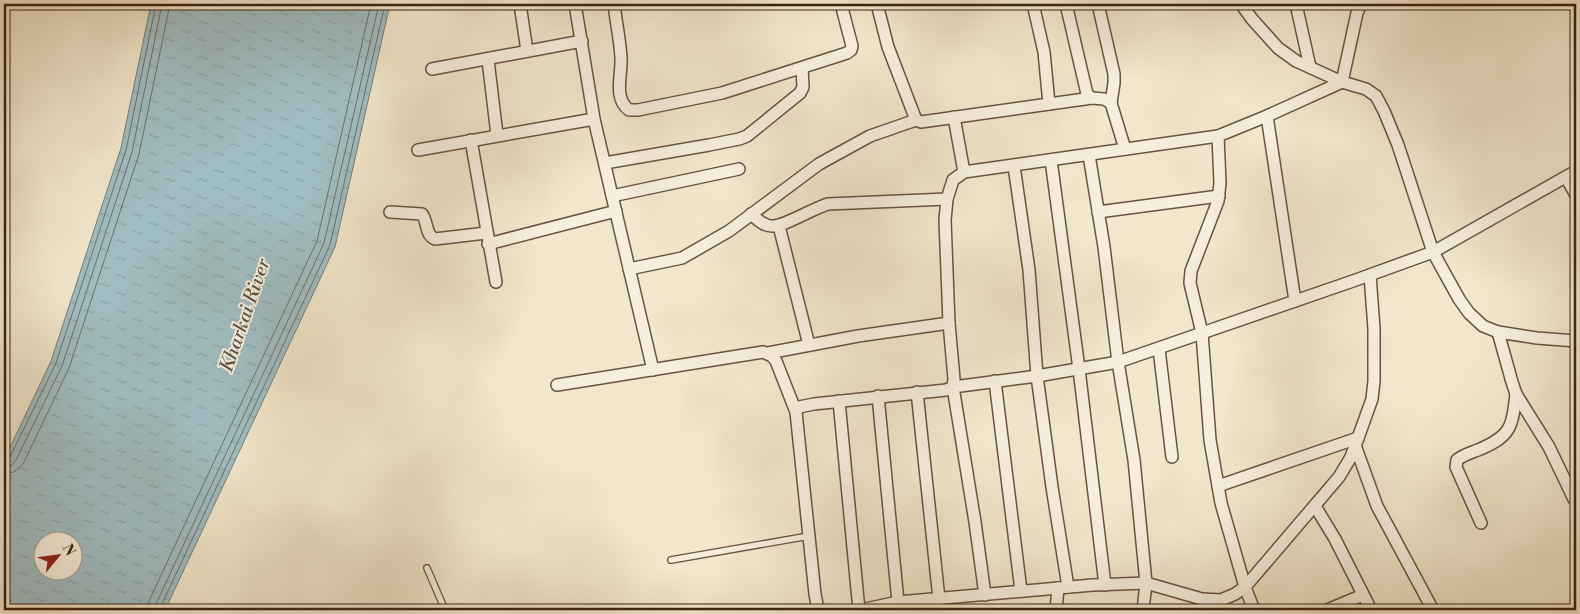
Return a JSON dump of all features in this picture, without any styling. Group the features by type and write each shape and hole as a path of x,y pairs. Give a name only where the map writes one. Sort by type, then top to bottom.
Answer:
{"street":[{"path":"520,4 528,51"},
{"path":"576,4 594,119 653,370"},
{"path":"614,4 621,58 618,83 624,107 629,110 638,110 722,93 846,54 851,50 852,46 841,4"},
{"path":"877,4 888,47 916,120"},
{"path":"1033,4 1044,52 1049,104"},
{"path":"1066,4 1087,94 1092,98"},
{"path":"1098,4 1114,74 1111,103 1125,149"},
{"path":"1241,4 1278,48 1296,61 1342,82 1366,89 1376,96 1398,145 1433,252 1469,313 1482,326 1498,332 1576,341"},
{"path":"1296,4 1310,67"},
{"path":"1342,82 1357,13 1361,4"},
{"path":"432,69 582,41"},
{"path":"488,60 497,135"},
{"path":"605,163 709,145 747,136 800,93 804,86 802,68"},
{"path":"985,595 953,387 945,220 947,199 953,180 964,172 1218,136 1342,82"},
{"path":"629,268 682,258 729,231 820,164 870,136 916,120 922,122 1092,98 1104,99 1111,103"},
{"path":"1267,116 1295,301"},
{"path":"954,117 964,172"},
{"path":"418,150 594,119"},
{"path":"1218,136 1219,196 1216,210 1190,277 1190,283 1202,333 1210,440 1221,503 1245,587 1254,610"},
{"path":"471,140 496,282"},
{"path":"1089,155 1118,362 1134,460 1146,583 1143,610"},
{"path":"1051,160 1105,585"},
{"path":"1014,166 1029,270 1037,376 1063,588 1056,610"},
{"path":"612,196 739,169"},
{"path":"796,412 799,407 878,396 946,390 953,387 1037,376 1118,362 1433,252 1571,174 1576,195"},
{"path":"1098,212 1219,196"},
{"path":"751,214 763,224 779,226 828,204 947,199"},
{"path":"390,212 422,214 432,238 435,239 487,238 616,211"},
{"path":"779,226 809,345"},
{"path":"839,401 860,610 898,602 1146,583 1220,605 1245,587 1339,477 1351,458 1372,399 1374,381 1374,329 1370,275"},
{"path":"557,385 950,324"},
{"path":"1498,332 1516,394 1549,447 1576,501"},
{"path":"1159,349 1172,457"},
{"path":"768,353 778,366 796,412 818,610"},
{"path":"995,381 1020,592"},
{"path":"917,392 939,599"},
{"path":"1481,523 1456,467 1456,460 1501,438 1507,433 1513,419 1516,394"},
{"path":"878,396 898,602"},
{"path":"1218,486 1356,442"},
{"path":"1356,442 1377,506 1433,610"},
{"path":"1315,506 1371,610"},
{"path":"1327,610 1363,595"}],"lane":[{"path":"671,560 809,536"},
{"path":"427,568 445,610"}],"water":[{"name":"Kharkai River","path":"151,4 390,4 335,247 165,610 4,610 4,460 51,361 121,148"}]}
